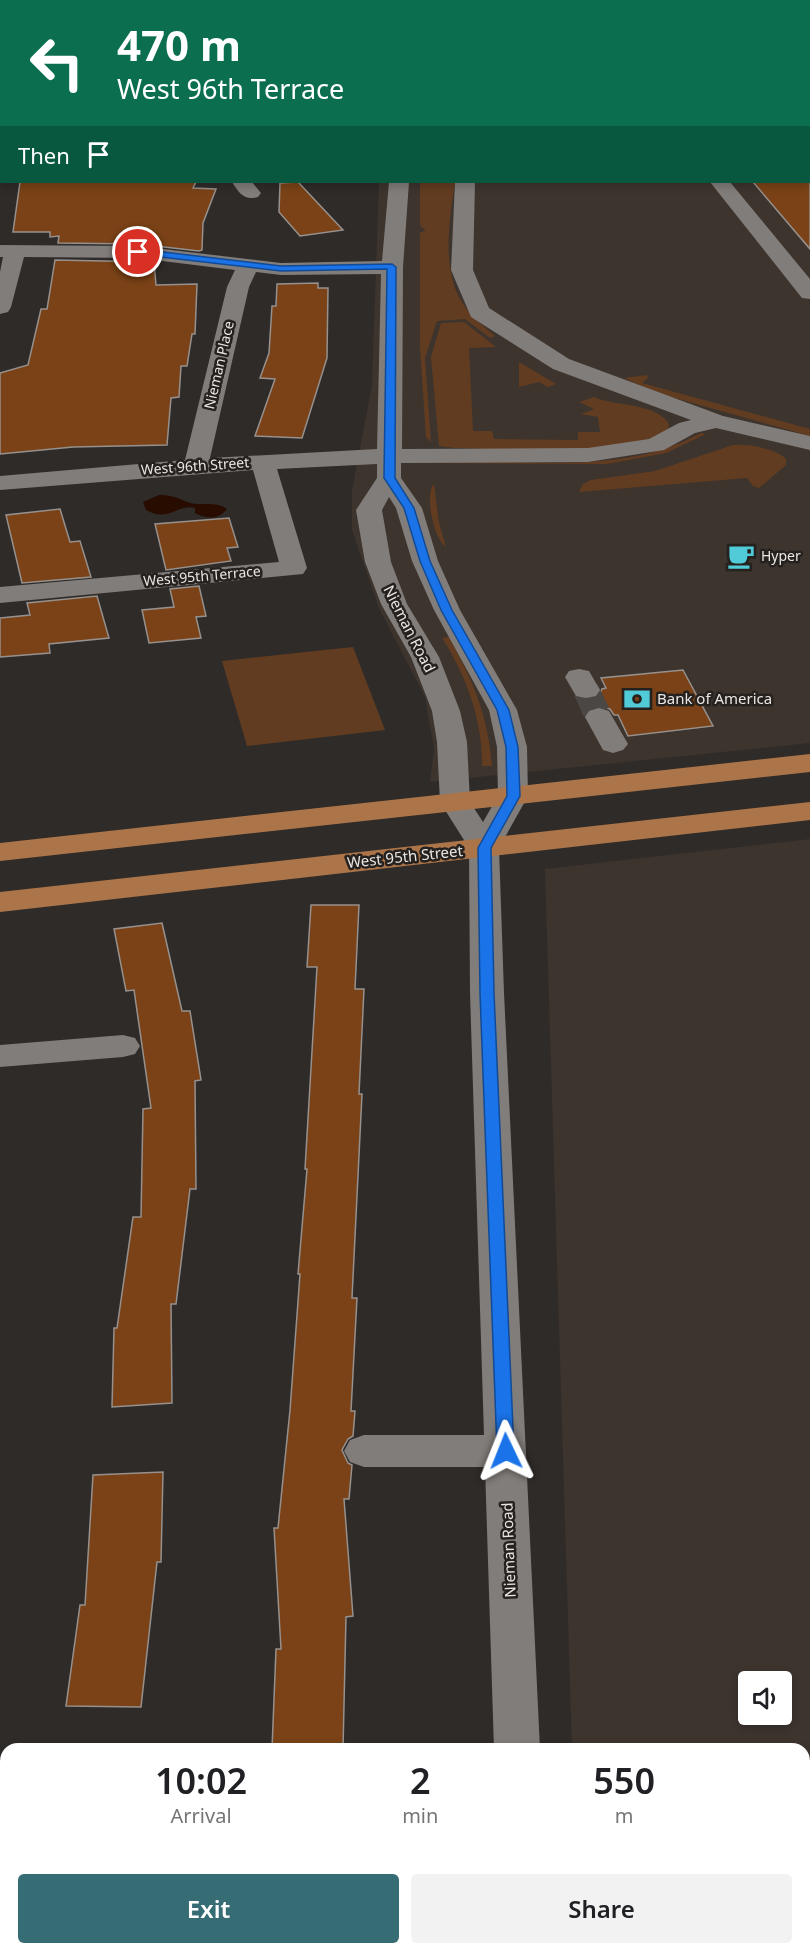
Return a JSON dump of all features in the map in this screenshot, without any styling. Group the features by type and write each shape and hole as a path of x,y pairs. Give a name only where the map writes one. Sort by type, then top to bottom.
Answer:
{"main road":[{"path":"0,852 810,763"},
{"name":"West 95th Street","path":"0,902 810,811"}],"street":[{"path":"399,183 392,267 390,467 409,508 425,561 447,610 503,710 512,747 513,796 484,848"},
{"path":"465,183 462,270 479,312 561,364 716,421 810,443"},
{"path":"721,183 810,293"},
{"path":"0,307 13,264 7,251 171,254 248,266 281,268 392,267"},
{"name":"Nieman Place","path":"196,466 238,287 248,266"},
{"path":"390,467 436,470 591,471 646,465 691,452 721,438 716,421"},
{"name":"West 96th Street","path":"0,483 263,462 390,467 611,453 655,445 687,428 716,421"},
{"name":"West 95th Terrace","path":"0,595 294,568 263,462"},
{"name":"Nieman Road","path":"390,467 369,510 378,562 394,603 425,657 446,711 452,742 455,802 484,848 487,993 517,1743"},
{"path":"599,717 613,744"},
{"path":"0,1056 123,1046"},
{"path":"364,1451 506,1451"}],"shaded area":[{"path":"379,183 810,183 810,743 430,782 434,749 425,697 379,608 352,530 352,491 372,385"},
{"path":"420,183 455,183 449,247 454,285 465,307 495,336 490,338 465,319 437,321 425,358 431,442 426,437 420,347 420,233 426,230 420,224"},
{"path":"464,322 496,347 469,348 473,431 492,431 494,439 578,440 578,432 600,432 598,417 581,414 594,409 579,402 594,397 652,411 668,422 669,428 653,438 599,448 533,450 439,446 431,357 441,323"},
{"path":"519,362 556,384 548,387 539,382 519,387"},
{"path":"647,375 648,378 642,383 810,429 810,436 657,393 624,378"},
{"path":"701,433 706,434 666,453 607,464 438,463 462,460 554,463 604,461 653,452"},
{"path":"733,445 768,449 786,459 786,465 759,488 753,486 747,478 579,492 583,484 591,480 655,471"},
{"path":"434,484 439,523 446,547 434,526 430,507 431,490"},
{"path":"159,495 167,495 192,503 218,505 227,509 216,517 199,515 195,513 195,508 189,507 167,514 146,510 143,502"},
{"path":"449,637 483,714 492,766 482,766 480,732 471,699 459,667 442,638"},
{"path":"353,647 385,730 247,746 222,661"},
{"path":"810,839 810,1743 572,1743 545,869"}],"building":[{"path":"20,183 196,183 193,188 216,189 203,223 202,250 199,251 138,244 58,243 59,236 50,237 50,232 13,232"},
{"path":"280,183 299,183 343,230 300,236 279,212"},
{"path":"754,183 810,183 810,249"},
{"path":"55,260 154,262 156,285 197,284 195,334 192,334 187,366 181,366 179,397 171,398 167,445 73,447 0,454 0,373 28,365 41,309 47,309"},
{"path":"318,283 318,288 328,288 327,358 302,438 255,436 275,379 260,378 269,353 272,306 276,306 277,284"},
{"path":"60,509 70,542 80,541 91,577 22,583 6,515"},
{"path":"229,518 238,547 227,548 231,561 166,570 155,524"},
{"path":"199,586 206,616 196,617 201,638 149,643 142,610 174,607 170,589"},
{"path":"97,596 109,638 49,644 50,653 0,657 0,618 30,615 27,603"},
{"name":"Bank of America","path":"683,670 713,726 628,736 618,715 614,715 610,709 598,706 588,709 584,714 577,698 586,700 598,697 602,689 606,688 601,678"},
{"path":"311,905 359,905 355,989 364,989 359,1094 362,1094 352,1298 357,1298 351,1411 355,1411 353,1436 348,1439 342,1450 348,1463 352,1465 349,1499 344,1499 353,1616 346,1617 343,1743 272,1743 276,1649 281,1649 274,1528 278,1528 290,1410 307,1169 305,1169 317,967 307,967"},
{"path":"162,923 182,1011 190,1011 201,1080 195,1081 196,1189 190,1189 176,1304 171,1304 172,1403 112,1407 114,1328 117,1328 133,1217 141,1217 143,1109 151,1108 134,990 126,991 114,929"},
{"path":"163,1472 161,1562 157,1562 141,1707 66,1706 80,1605 85,1605 93,1475"}],"tunnel":[{"path":"586,690 599,717"}],"place":[{"name":"Hyper","path":"741,556"},
{"name":"Bank of America","path":"637,699"}],"route":[{"path":"138,252 281,268 392,267 389,478 409,508 425,561 447,610 503,710 512,747 513,796 484,848 487,993 506,1451"}]}
